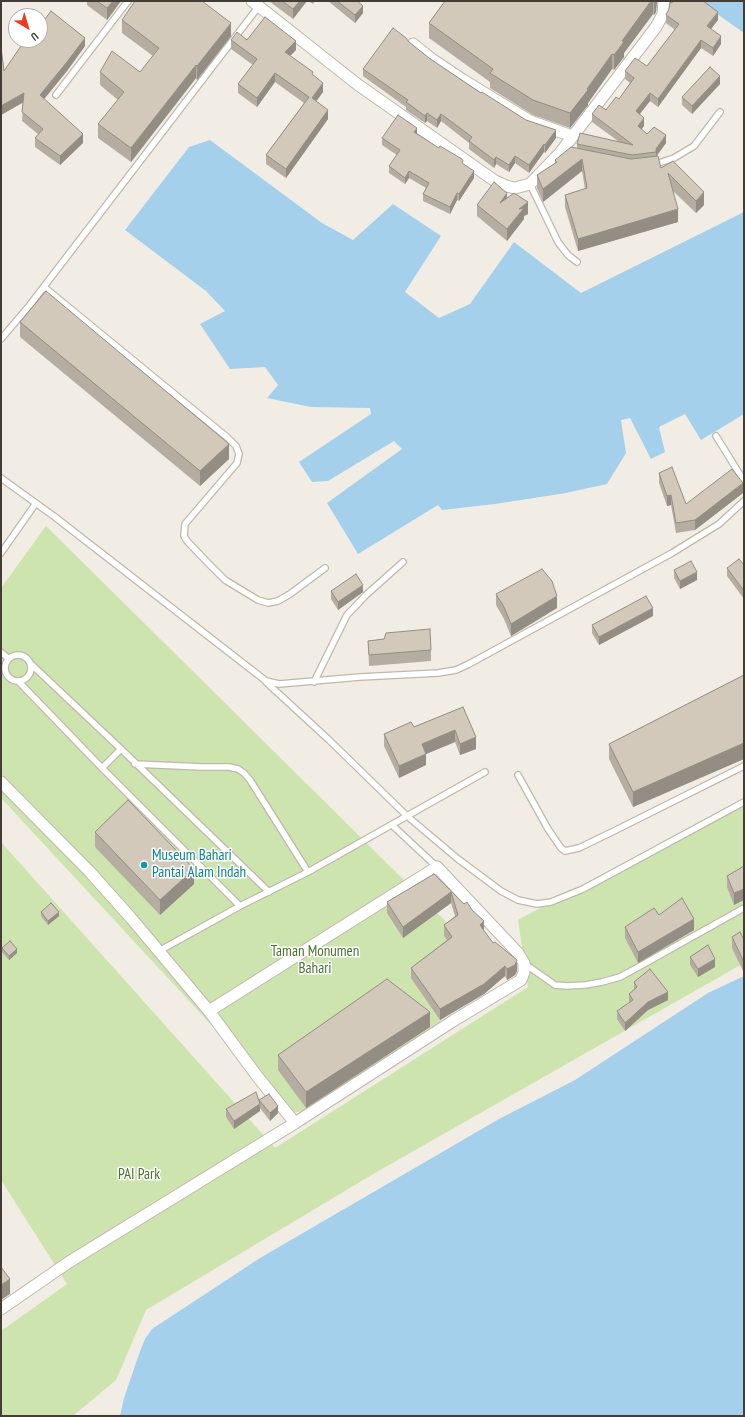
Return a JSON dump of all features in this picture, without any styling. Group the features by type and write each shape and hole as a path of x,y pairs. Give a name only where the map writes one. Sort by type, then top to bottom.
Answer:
{"street":[{"path":"255,4 357,84 495,181 515,188 530,184 564,154 572,136 656,27 663,14 664,1"},
{"path":"413,44 457,76 530,121 572,136"},
{"path":"1,782 90,871 132,918 209,1011 257,1076 295,1123"},
{"path":"1,1309 69,1262 295,1123 453,1021 520,980 524,972 524,963 510,944 437,867 209,1011"}],"lane":[{"path":"56,95 128,1"},
{"path":"1,339 44,287 255,4"},
{"path":"646,166 660,164 674,158 694,146 720,112"},
{"path":"530,184 558,242 568,255 577,262"},
{"path":"44,287 236,446 239,454 237,463 185,524 184,531 187,541 207,562 225,580 258,600 268,603 278,601 290,594 325,568"},
{"path":"716,436 744,481"},
{"path":"1,478 36,503 266,681 407,816 458,859 501,890 518,900 537,904 551,902 583,888 744,802"},
{"path":"266,681 279,684 314,682 360,677 438,673 456,670 470,664 672,553 719,524 744,501"},
{"path":"1,553 36,503"},
{"path":"314,682 347,615 366,595 403,562"},
{"path":"1,652 9,659"},
{"path":"240,906 102,768 19,682 8,677 5,671 9,659 14,656 22,655 28,659 32,665 269,892"},
{"path":"19,682 25,680 29,676 32,671 32,665"},
{"path":"102,768 121,749"},
{"path":"135,764 229,767 238,769 250,780 308,872"},
{"path":"518,775 548,829 561,848 565,851 579,848 607,835 744,766"},
{"path":"159,951 240,906 308,872 486,772"},
{"path":"392,825 437,867"},
{"path":"524,963 555,985 579,986 602,982 642,966 744,908"}],"green space":[{"name":"Taman Monumen Bahari","path":"46,526 500,975 431,1028 308,1110 293,1113 1,798 1,588"},
{"name":"PAI Park","path":"744,798 744,963 375,1173 146,1310 116,1380 73,1416 1,1416 1,1331 67,1284 1,1180 1,842 275,1148 528,987 518,920"}],"water":[{"path":"699,1 744,1 744,33"},
{"path":"210,140 322,223 353,240 393,204 441,236 405,292 439,318 470,304 514,242 581,293 744,212 744,414 701,440 685,414 659,427 665,452 651,459 630,418 621,420 626,453 607,484 566,493 495,504 442,510 438,505 358,554 327,503 402,449 394,441 328,481 312,482 299,462 371,414 370,408 311,407 267,398 278,385 265,367 230,369 200,324 225,311 206,291 125,230 189,147"},
{"path":"744,976 744,1416 120,1416 124,1398 139,1354 145,1339 152,1329 260,1258 499,1119 575,1080 708,993"}],"building":[{"path":"97,1 113,1 107,8"},
{"path":"135,1 202,1 231,23 131,148 98,124 124,92 100,72 112,51 140,72 159,48 122,20"},
{"path":"282,1 300,1 293,9"},
{"path":"337,1 357,1 363,6 355,15"},
{"path":"445,1 651,1 622,41 624,42 614,55 612,54 587,89 588,90 570,113 533,100 490,73 493,69 429,23"},
{"path":"673,1 703,1 718,12 707,26 721,36 713,48 701,40 658,99 650,93 636,111 644,118 638,126 647,134 654,127 666,135 656,149 656,152 632,155 577,144 580,133 633,145 592,114 599,105 606,110 616,97 619,99 634,78 625,71 635,58 647,66 679,24 666,15 670,2 672,3"},
{"path":"51,11 85,38 40,95 83,134 60,156 35,138 43,129 22,112 24,93 1,106 1,47 4,71 20,48 48,48 48,15"},
{"path":"265,17 296,41 285,52 313,72 312,74 323,83 312,98 328,110 286,169 266,155 309,97 275,73 257,98 238,84 257,59 231,40 237,32 247,40"},
{"path":"393,28 429,58 481,93 482,92 526,120 556,130 529,165 515,156 509,165 496,157 494,160 469,141 472,137 441,114 437,120 427,113 425,116 406,102 408,100 363,69"},
{"path":"710,67 720,76 692,106 682,97"},
{"path":"398,115 417,128 414,132 439,148 440,146 462,159 462,163 474,171 459,194 457,193 450,207 423,194 429,183 409,171 405,178 389,166 400,150 382,138"},
{"path":"571,147 631,159 658,156 661,168 673,161 704,192 696,201 668,173 678,209 578,239 565,195 587,188 582,159 543,189 537,175 557,162 555,160"},
{"path":"494,182 507,193 500,203 514,193 528,202 519,209 524,208 507,229 477,205"},
{"path":"46,291 229,444 200,471 20,322"},
{"path":"672,467 686,504 732,469 743,483 695,520 676,523 671,495 667,496 659,473"},
{"path":"739,559 744,565 744,591 727,568"},
{"path":"691,561 697,572 680,581 674,570"},
{"path":"542,569 552,581 557,596 511,624 504,607 496,594"},
{"path":"356,574 363,585 338,602 331,591"},
{"path":"646,596 653,608 599,637 592,625"},
{"path":"430,629 431,650 369,655 368,641 384,639 386,633"},
{"path":"744,675 744,743 633,792 609,744"},
{"path":"463,707 476,737 460,744 455,730 422,744 426,754 399,766 384,734 411,722 414,727"},
{"name":"Museum Bahari Pantai Alam Indah","path":"128,800 194,869 160,900 95,832"},
{"path":"744,866 744,889 734,893 727,876"},
{"path":"434,874 464,904 467,902 472,910 484,921 480,925 493,943 495,942 517,960 515,965 507,969 505,966 484,984 440,1009 411,968 452,937 444,925 458,915 451,892 403,927 387,902"},
{"path":"682,898 694,919 638,952 625,927 654,908 659,915"},
{"path":"51,903 59,912 48,921 41,912"},
{"path":"740,932 744,940 744,962 732,937"},
{"path":"10,941 17,949 9,956 2,948"},
{"path":"708,945 715,959 698,969 690,957"},
{"path":"650,969 668,992 648,1002 625,1023 617,1011 633,1000 629,994 637,987 634,982"},
{"path":"387,979 430,1012 306,1092 278,1055"},
{"path":"256,1092 260,1104 234,1121 226,1109"},
{"path":"269,1094 278,1106 270,1113 259,1100"},
{"path":"1,1267 10,1279 1,1285"}],"place":[{"name":"Museum Bahari Pantai Alam Indah","path":"144,865"}]}
